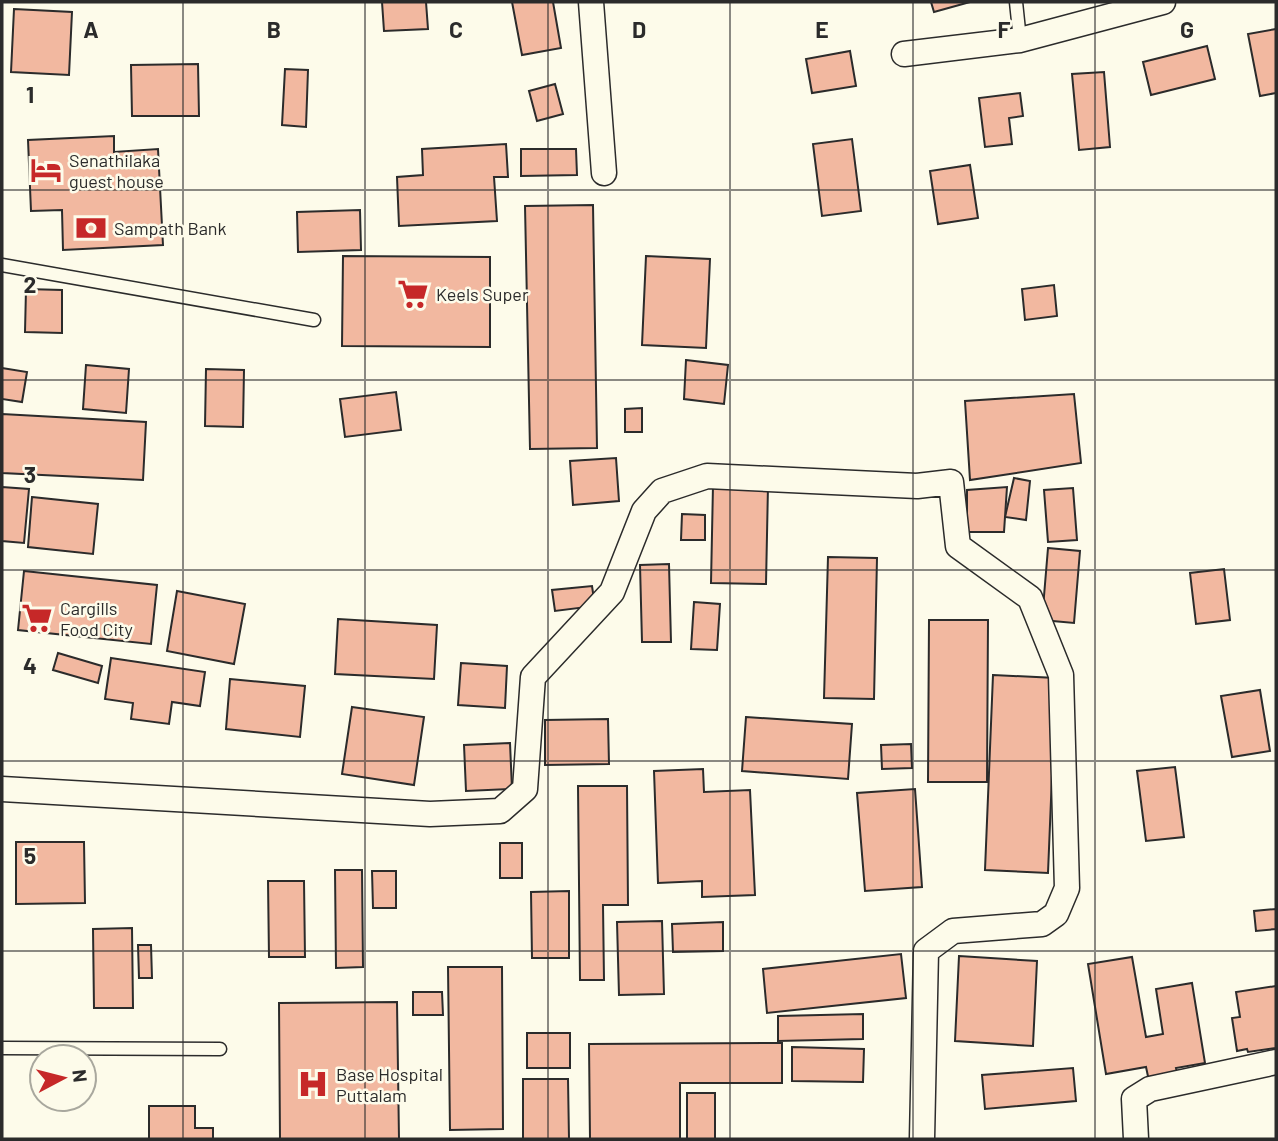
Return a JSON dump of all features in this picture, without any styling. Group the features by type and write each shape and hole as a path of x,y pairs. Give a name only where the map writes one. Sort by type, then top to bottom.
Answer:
{"street":[{"path":"591,2 604,173"},
{"path":"904,54 1020,40 1163,2"},
{"path":"2,789 430,814 500,811 525,789 533,677 612,592 644,511 662,491 707,476 917,486 951,482 958,545 1030,598 1061,675 1067,888 1056,915 1042,924 953,931 926,951 922,1139"},
{"path":"1136,1139 1134,1099 1150,1089 1276,1062"}],"lane":[{"path":"1016,2 1020,40"},
{"path":"2,265 314,320"},
{"path":"2,1048 220,1049"}],"building":[{"path":"382,2 426,2 428,29 384,31"},
{"path":"512,2 553,2 561,48 522,55"},
{"path":"931,2 970,2 934,12"},
{"path":"14,9 72,12 69,75 11,72"},
{"path":"1276,29 1276,93 1260,96 1248,34"},
{"path":"1207,46 1215,79 1151,95 1143,62"},
{"path":"850,51 856,86 812,93 806,59"},
{"path":"198,64 199,116 132,116 131,65"},
{"path":"285,69 308,70 306,127 282,125"},
{"path":"1104,72 1110,147 1079,150 1072,74"},
{"path":"555,84 563,114 537,121 529,91"},
{"path":"1020,93 1023,116 1009,118 1012,144 985,147 979,98"},
{"path":"114,136 114,152 158,149 163,245 63,250 62,210 31,211 28,140"},
{"path":"852,139 861,211 822,216 813,144"},
{"path":"506,144 508,177 494,177 497,221 399,226 397,177 423,175 422,149"},
{"path":"521,149 576,149 577,175 521,176"},
{"path":"970,165 978,218 938,224 930,171"},
{"path":"593,205 597,448 530,449 525,206"},
{"path":"360,210 361,250 298,252 297,212"},
{"path":"343,256 490,257 490,347 342,346"},
{"path":"646,256 710,259 706,348 642,345"},
{"path":"1054,285 1057,316 1025,320 1022,289"},
{"path":"26,289 62,290 62,333 25,332"},
{"path":"686,360 728,365 724,404 684,399"},
{"path":"86,365 129,369 126,413 83,409"},
{"path":"2,368 27,372 22,402 2,399"},
{"path":"206,369 244,370 243,427 205,426"},
{"path":"396,392 401,430 345,437 340,399"},
{"path":"1074,394 1081,463 970,480 965,401"},
{"path":"642,408 642,432 625,432 625,409"},
{"path":"2,414 146,422 143,480 2,473"},
{"path":"616,458 619,501 573,505 570,461"},
{"path":"1014,478 1030,481 1026,520 1005,517"},
{"path":"713,485 768,486 766,584 711,583"},
{"path":"2,487 29,489 24,543 2,541"},
{"path":"1007,487 1004,532 967,532 967,490"},
{"path":"1073,488 1077,540 1048,542 1044,490"},
{"path":"32,497 98,504 93,554 28,547"},
{"path":"682,514 705,515 705,540 681,540"},
{"path":"1048,548 1080,551 1074,623 1042,620"},
{"path":"828,557 877,558 874,699 824,698"},
{"path":"669,564 671,642 642,642 640,565"},
{"path":"1224,569 1230,620 1196,624 1190,573"},
{"path":"24,571 157,585 151,644 18,630"},
{"path":"592,586 595,606 555,611 552,590"},
{"path":"177,591 245,604 234,664 167,651"},
{"path":"694,602 720,604 717,650 691,649"},
{"path":"338,619 437,625 434,679 335,674"},
{"path":"929,620 988,620 987,782 928,782"},
{"path":"58,653 102,666 98,683 53,670"},
{"path":"111,658 205,672 200,706 172,702 169,724 131,719 133,703 105,699"},
{"path":"461,663 507,666 505,708 458,705"},
{"path":"993,675 1056,678 1048,873 985,870"},
{"path":"230,679 305,686 300,737 226,729"},
{"path":"1260,690 1270,751 1232,757 1221,696"},
{"path":"352,707 424,717 414,785 342,774"},
{"path":"746,717 852,724 848,779 742,771"},
{"path":"608,719 609,764 545,765 545,720"},
{"path":"510,743 512,789 466,791 464,745"},
{"path":"911,744 912,768 882,769 881,745"},
{"path":"1175,767 1184,837 1146,841 1137,771"},
{"path":"703,769 704,792 750,790 755,895 702,897 702,881 658,883 654,771"},
{"path":"578,786 627,786 628,905 603,905 604,980 580,980"},
{"path":"915,789 922,887 865,891 857,793"},
{"path":"16,842 84,842 85,903 16,904"},
{"path":"500,843 522,843 522,878 500,878"},
{"path":"335,870 362,870 363,967 336,968"},
{"path":"372,871 396,871 396,908 373,908"},
{"path":"268,881 304,881 305,957 269,957"},
{"path":"569,891 569,958 532,958 531,892"},
{"path":"1276,909 1276,929 1256,931 1254,911"},
{"path":"662,921 664,994 619,995 617,922"},
{"path":"723,922 723,951 673,952 672,924"},
{"path":"132,928 133,1008 94,1008 93,929"},
{"path":"138,945 151,945 152,978 139,978"},
{"path":"901,954 906,998 767,1013 763,969"},
{"path":"959,956 1037,961 1033,1046 955,1041"},
{"path":"1132,957 1146,1037 1163,1034 1156,989 1192,983 1205,1063 1176,1068 1178,1076 1149,1081 1146,1067 1106,1074 1088,964"},
{"path":"448,967 502,967 503,1129 450,1130"},
{"path":"1276,986 1276,1048 1237,1051 1232,1018 1240,1017 1236,992"},
{"path":"413,992 442,992 443,1015 413,1015"},
{"path":"397,1002 399,1139 280,1139 279,1003"},
{"path":"863,1014 863,1039 778,1041 778,1016"},
{"path":"527,1033 570,1033 570,1068 527,1068"},
{"path":"782,1043 782,1083 680,1083 680,1139 590,1139 589,1044"},
{"path":"792,1047 864,1049 863,1082 792,1081"},
{"path":"1073,1068 1076,1101 985,1109 982,1075"},
{"path":"523,1079 568,1079 569,1139 523,1139"},
{"path":"687,1093 715,1093 715,1139 687,1139"},
{"path":"149,1106 195,1106 195,1128 213,1128 213,1139 149,1139"}],"place":[{"name":"Senathilaka guest house","path":"46,170"},
{"name":"Sampath Bank","path":"91,228"},
{"name":"Keels Super","path":"413,294"},
{"name":"Cargills Food City","path":"37,618"},
{"name":"Base Hospital Puttalam","path":"313,1084"}]}
